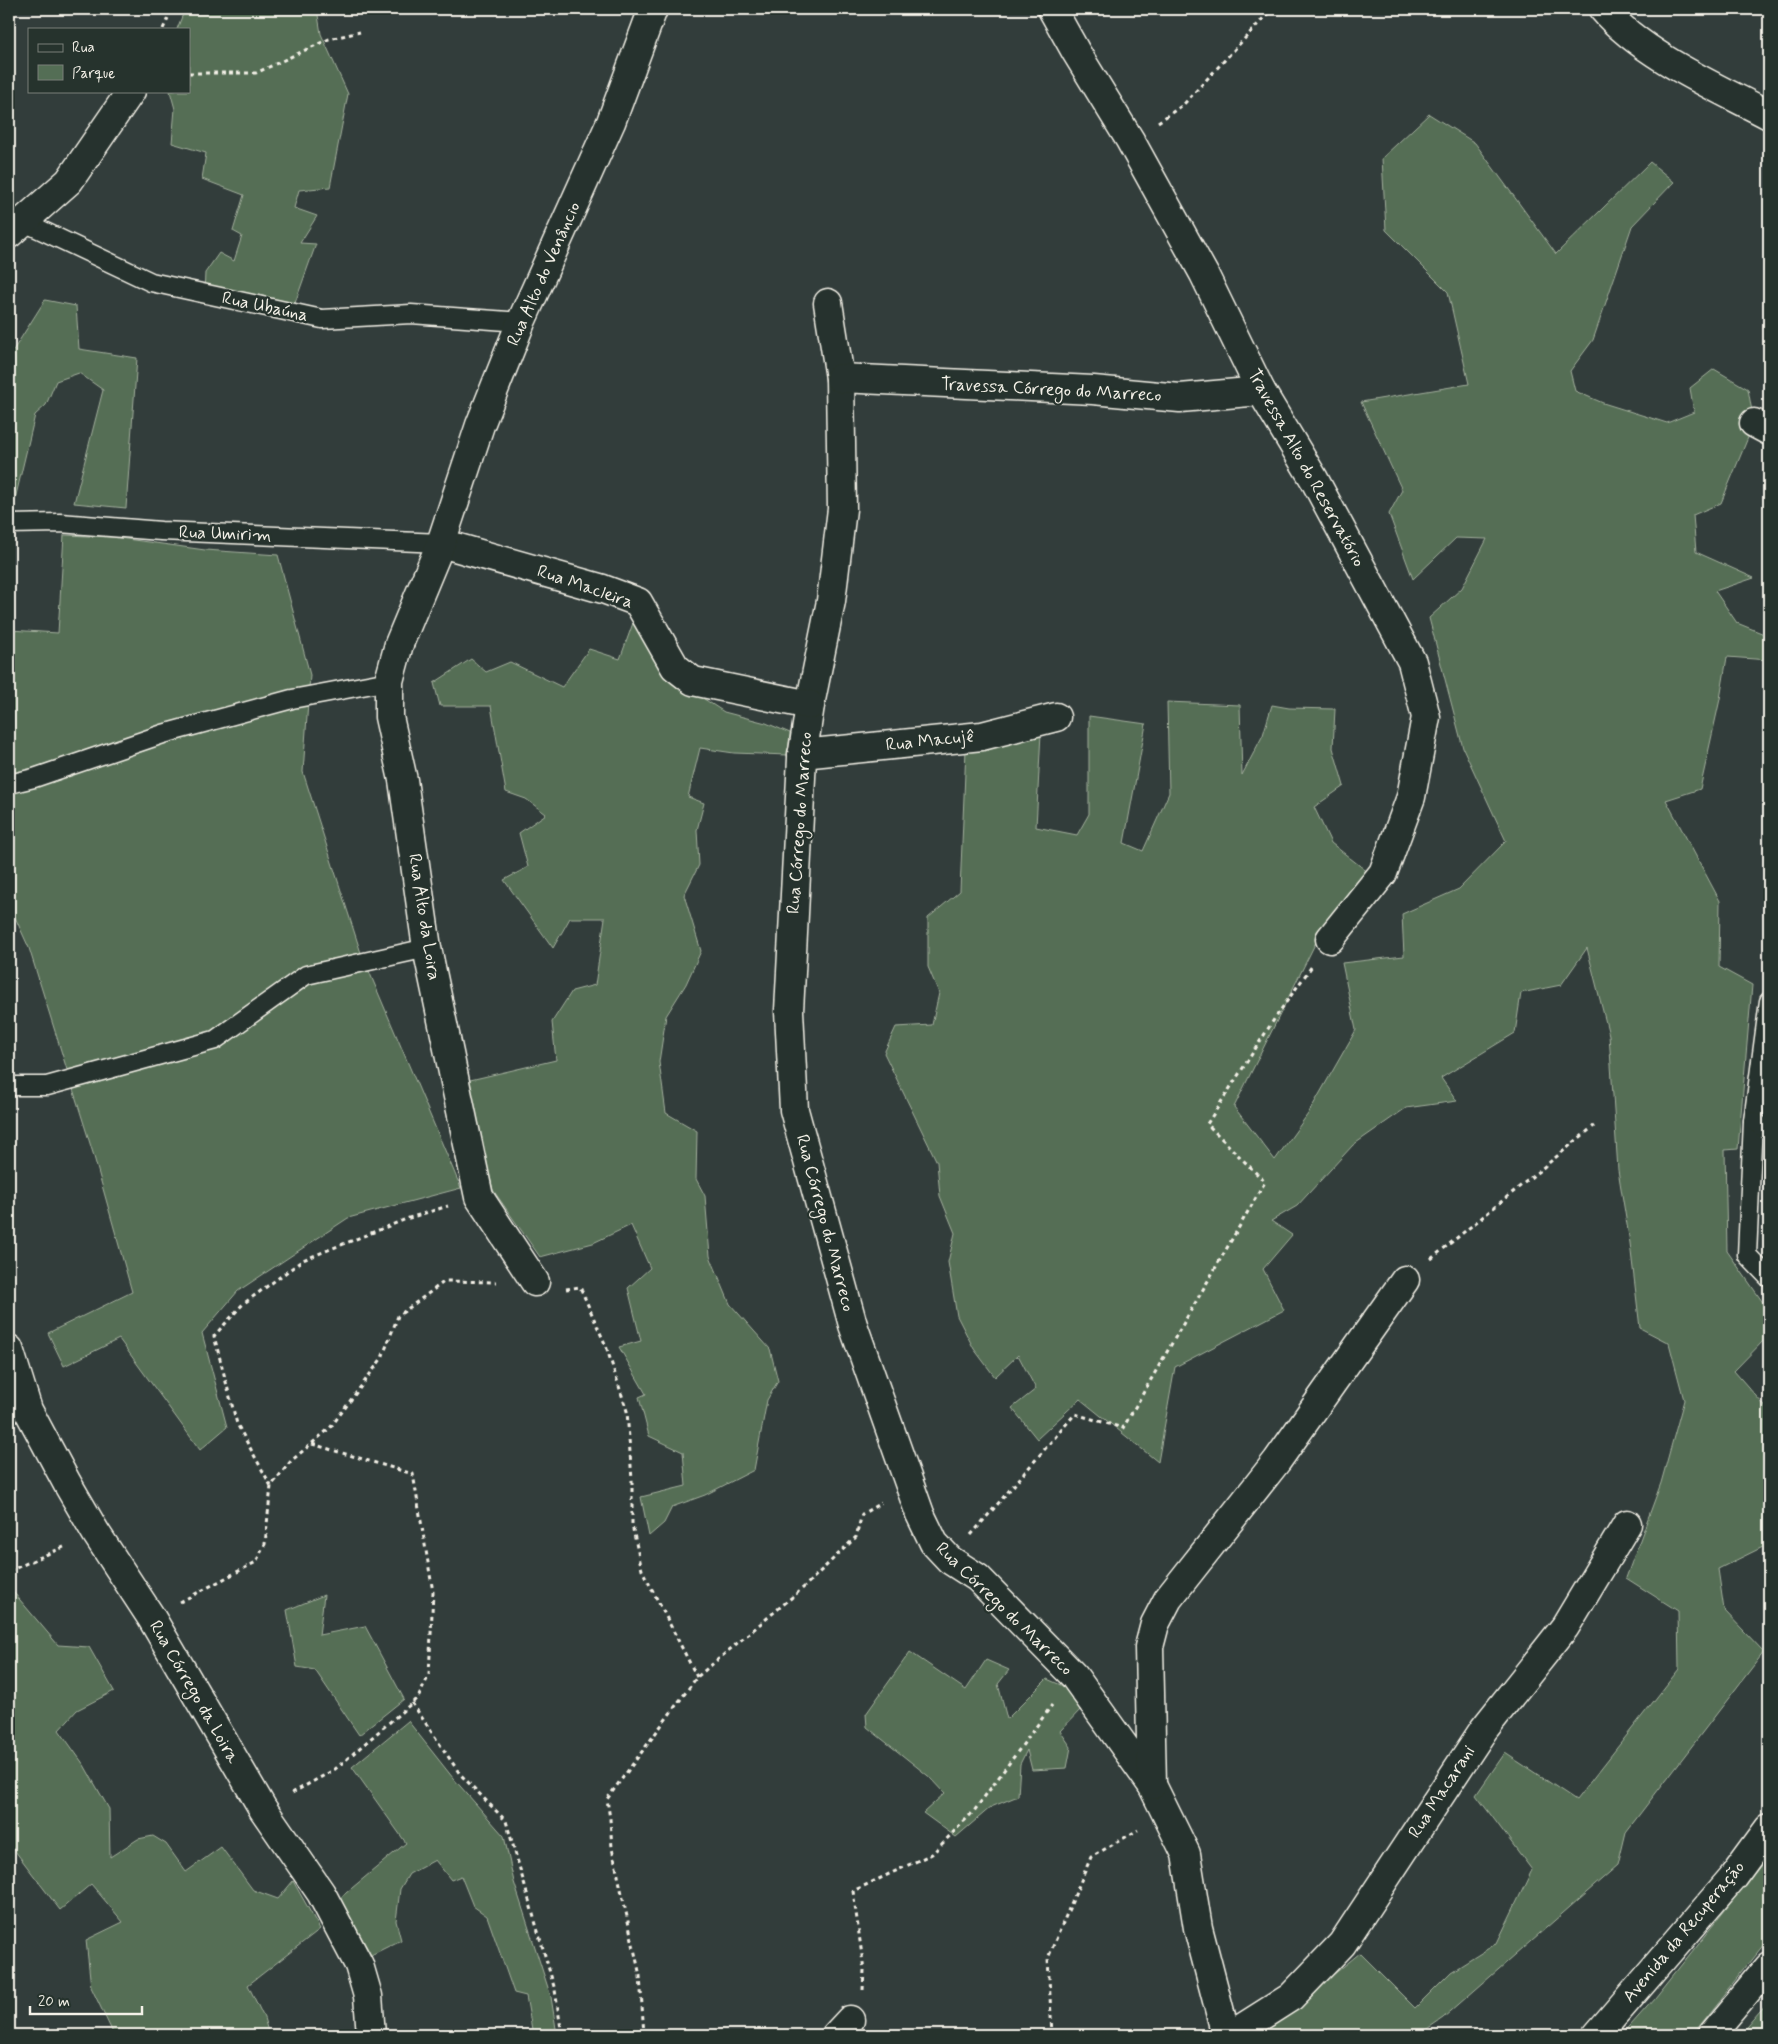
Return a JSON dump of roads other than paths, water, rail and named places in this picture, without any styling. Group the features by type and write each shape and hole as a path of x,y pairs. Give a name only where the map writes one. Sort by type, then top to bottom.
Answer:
{"main road":[{"name":"Rua Alto do Venâncio","path":"441,543 480,425 522,322 611,122 653,9"},
{"name":"Travessa Alto do Reservatório","path":"1052,9 1130,140 1204,274 1261,390 1314,479 1412,662 1426,716 1411,797 1383,873 1330,939"},
{"path":"1603,9 1614,22 1672,63 1769,115"},
{"path":"15,228 69,181 130,92"},
{"name":"Rua Córrego do Marreco","path":"828,303 840,378 842,509 831,600 802,754 789,1011 794,1110 853,1325 920,1514 934,1543 950,1560 978,1578 1074,1676 1152,1785 1166,1810 1186,1854 1198,1928 1226,2035"},
{"name":"Travessa Córrego do Marreco","path":"840,378 1093,390 1180,398 1261,390"},
{"name":"Rua Alto da Loira","path":"441,543 399,644 389,681 389,717 403,780 427,948 480,1197 535,1282"},
{"name":"Rua Macleira","path":"441,543 603,589 638,602 675,667 693,680 810,705"},
{"name":"Rua Macujê","path":"802,754 982,736 1056,717"},
{"path":"1152,1785 1149,1647 1155,1624 1168,1599 1277,1461 1406,1280"},
{"name":"Rua Córrego da Loira","path":"9,1349 28,1410 96,1533 151,1617 263,1809 321,1894 359,1965 368,1996 371,2035"},
{"name":"Rua Macarani","path":"1231,2035 1291,1997 1342,1944 1484,1729 1565,1627 1627,1524"},
{"name":"Avenida da Recuperação","path":"1597,2035 1733,1877 1769,1828"},
{"path":"1711,2035 1769,1966"}],"lane":[{"name":"Rua Ubaúna","path":"15,228 151,282 322,319 411,314 522,322"},
{"name":"Rua Umirim","path":"9,524 60,523 161,531 441,543"},
{"path":"9,784 34,778 163,734 292,699 389,681"},
{"path":"9,1086 47,1086 215,1040 306,975 427,948"},
{"path":"1769,1001 1763,1099 1753,1121 1747,1255 1769,1278"},
{"path":"1753,1121 1769,1131"}]}
